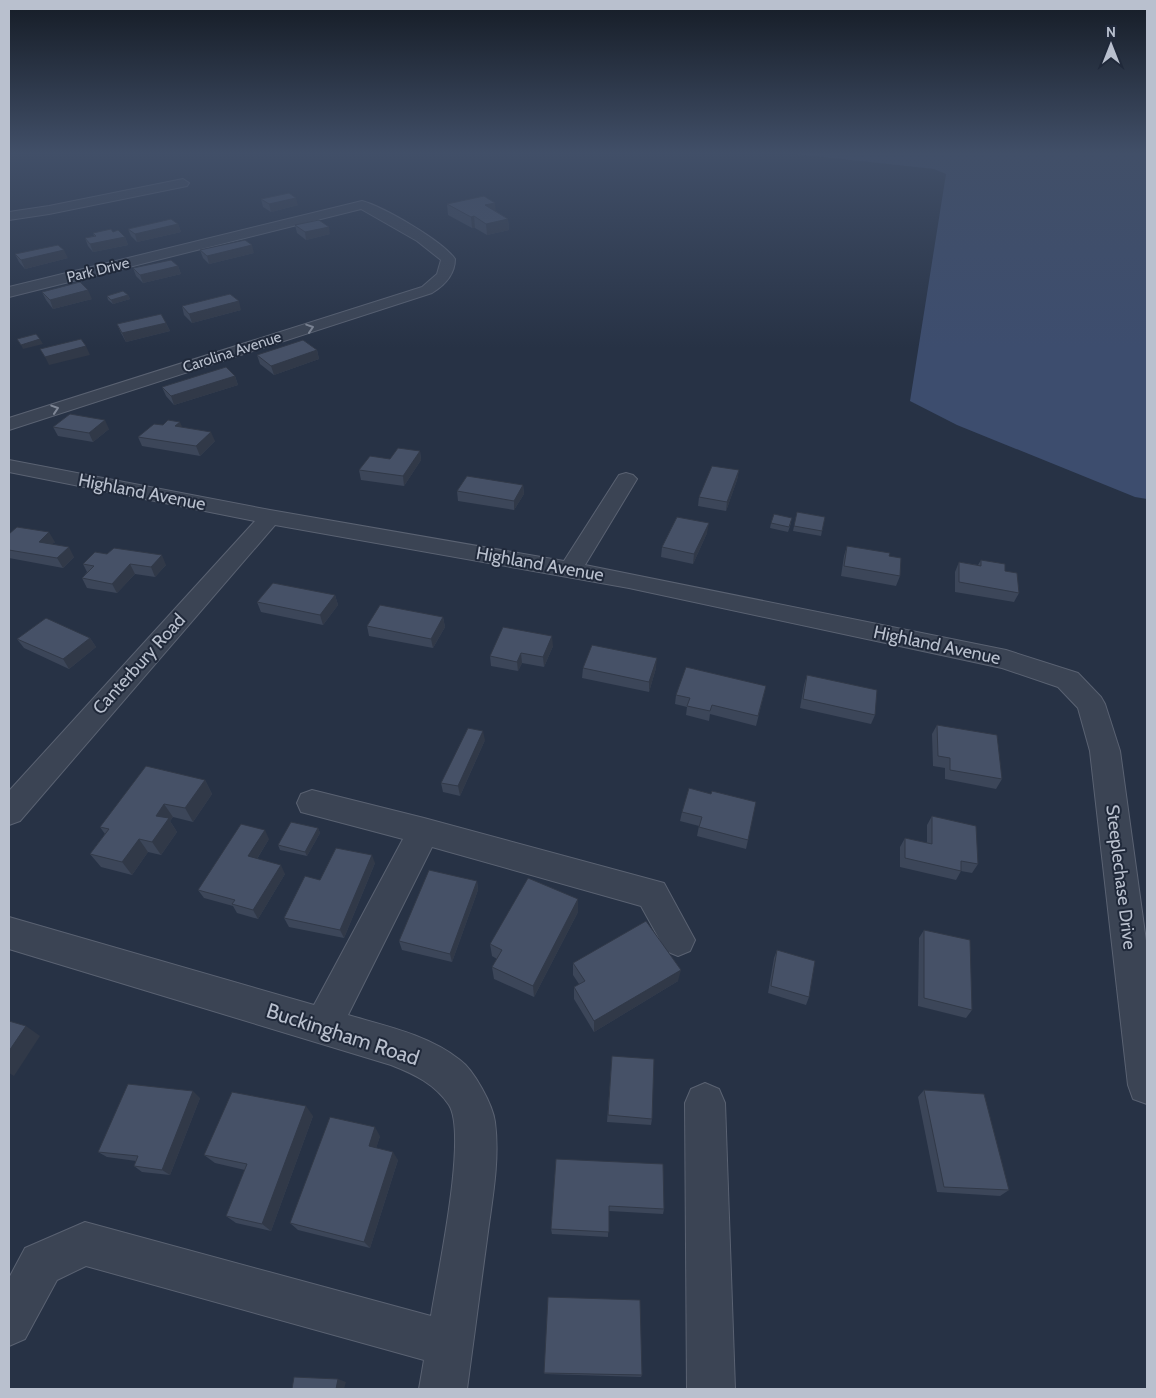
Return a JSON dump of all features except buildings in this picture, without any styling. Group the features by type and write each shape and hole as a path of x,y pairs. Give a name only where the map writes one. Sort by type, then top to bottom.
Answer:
{"street":[{"name":"Park Drive","path":"9,292 316,217"},
{"name":"Carolina Avenue","path":"9,408 426,290 438,283 449,264 446,254 386,217"},
{"name":"Carolina Avenue","path":"9,424 234,345"},
{"name":"Highland Avenue","path":"9,466 270,517 571,569 1006,659 1068,680"},
{"path":"571,569 626,479"},
{"name":"Canterbury Road","path":"9,812 270,517"},
{"name":"Steeplechase Drive","path":"1068,680 1091,704 1106,751 1147,1085"},
{"path":"312,803 424,831 652,894 678,940"},
{"path":"323,1026 424,831"},
{"name":"Buckingham Road","path":"9,933 391,1046 425,1059 448,1074 464,1093 475,1120 476,1162 443,1389"},
{"path":"705,1102 711,1389"},
{"path":"9,1323 41,1264 85,1244 450,1344"}],"water":[{"path":"939,217 1147,217 1147,499 1135,497 957,425 910,401"}]}
